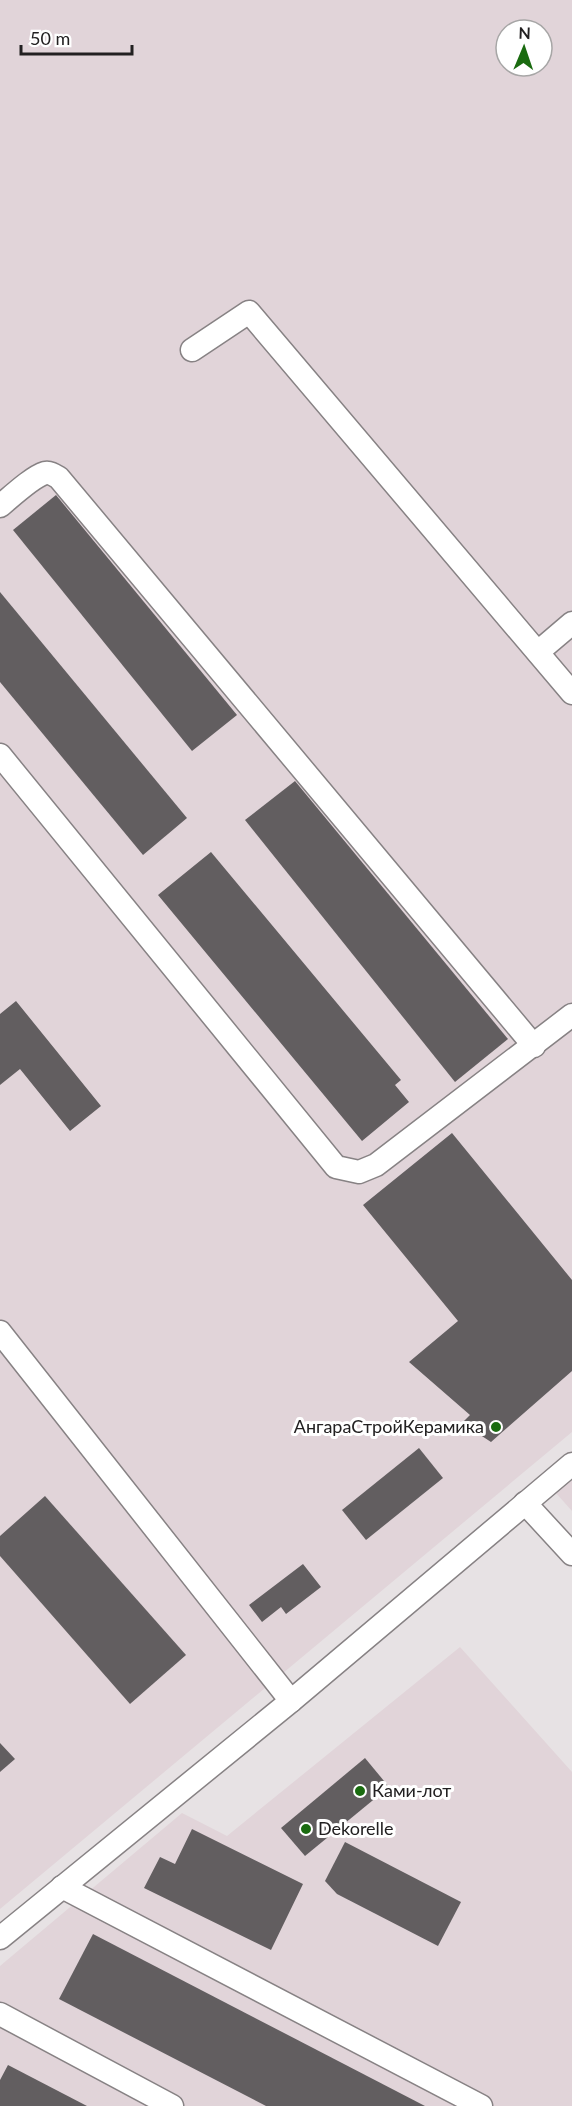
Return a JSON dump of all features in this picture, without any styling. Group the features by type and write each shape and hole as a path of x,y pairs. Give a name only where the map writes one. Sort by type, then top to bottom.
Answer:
{"street":[{"path":"192,350 249,312 572,693"},
{"path":"0,506 37,477 51,473 59,478 534,1046"},
{"path":"538,652 572,623"},
{"path":"0,755 336,1167 358,1172 376,1166 572,1015"},
{"path":"0,1332 291,1701"},
{"path":"0,1938 291,1701 572,1464"},
{"path":"525,1503 572,1554"},
{"path":"62,1887 482,2106"},
{"path":"0,2014 172,2106"}],"shaded area":[{"path":"0,0 572,0 572,1432 0,1909"},
{"path":"572,1464 572,1511 548,1484"},
{"path":"460,1647 572,1772 572,2106 0,2106 0,1966 182,1813 227,1836"}],"building":[{"path":"56,495 237,715 192,751 13,530"},
{"path":"0,592 187,818 143,855 0,682"},
{"path":"295,781 508,1039 455,1082 245,820"},
{"path":"211,852 401,1080 395,1085 409,1102 362,1141 158,895"},
{"path":"16,1001 101,1106 70,1131 20,1069 0,1085 0,1014"},
{"path":"452,1133 572,1280 572,1371 491,1442 462,1423 470,1415 409,1362 458,1321 363,1205"},
{"path":"419,1448 443,1478 366,1540 342,1510"},
{"path":"45,1496 186,1655 130,1704 0,1556 0,1536"},
{"path":"303,1564 321,1587 286,1614 281,1607 262,1622 249,1605"},
{"path":"0,1743 15,1759 0,1772"},
{"path":"365,1758 389,1787 305,1856 281,1828"},
{"path":"192,1829 303,1884 271,1950 144,1888 160,1857 175,1864"},
{"path":"345,1842 461,1902 438,1946 337,1894 325,1881"},
{"path":"93,1934 425,2106 266,2106 59,1999"},
{"path":"8,2065 87,2106 0,2106 0,2080"}],"place":[{"name":"АнгараСтройКерамика","path":"496,1427"},
{"name":"Ками-лот","path":"360,1791"},
{"name":"Dekorelle","path":"306,1829"}]}
